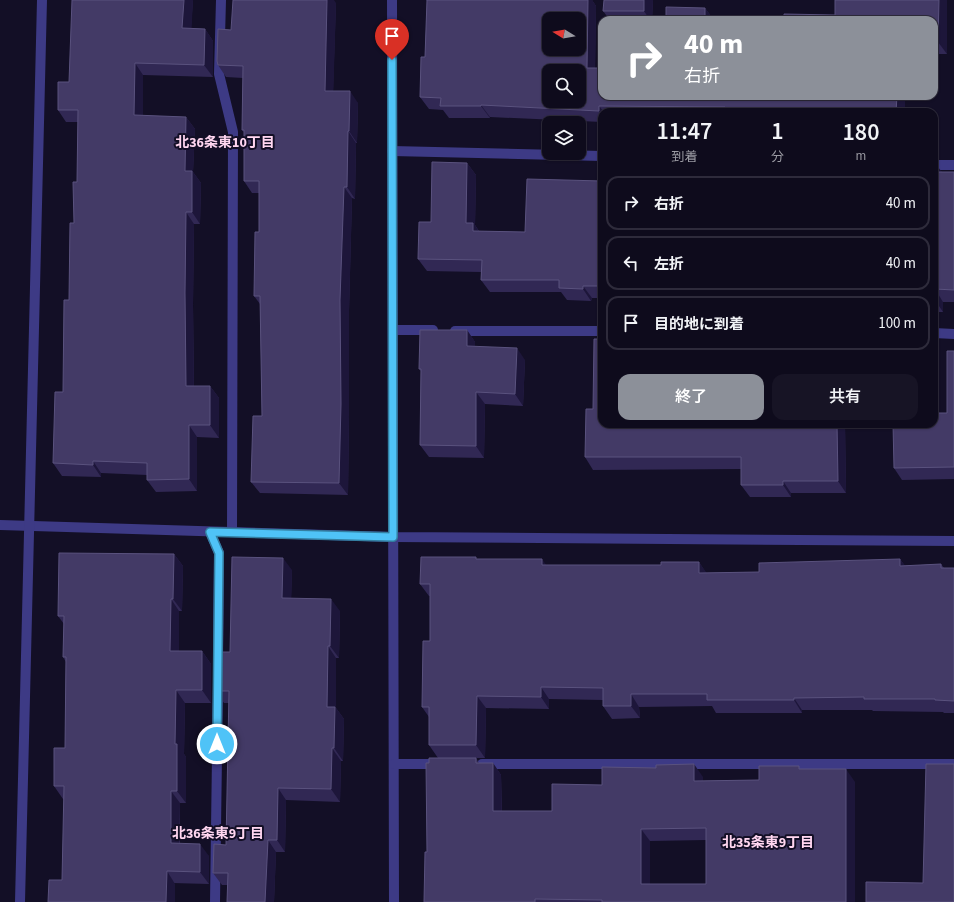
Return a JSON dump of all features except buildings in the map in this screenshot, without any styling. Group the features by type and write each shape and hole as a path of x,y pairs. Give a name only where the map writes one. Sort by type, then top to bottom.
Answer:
{"street":[{"path":"20,902 42,0"},
{"path":"221,0 220,74 233,132 232,532"},
{"path":"392,0 394,902"},
{"path":"392,151 598,156"},
{"path":"938,165 954,166"},
{"path":"392,330 598,332"},
{"path":"938,334 954,334"},
{"path":"0,526 393,537 954,541"},
{"path":"210,532 219,553 215,902"},
{"path":"394,764 449,764"},
{"path":"473,764 954,764"}],"district":[{"name":"北36条東10丁目","path":"225,143"},
{"name":"北36条東9丁目","path":"218,834"},
{"name":"北35条東9丁目","path":"768,843"}],"route":[{"path":"217,744 219,553 210,532 393,537 392,60"}]}
